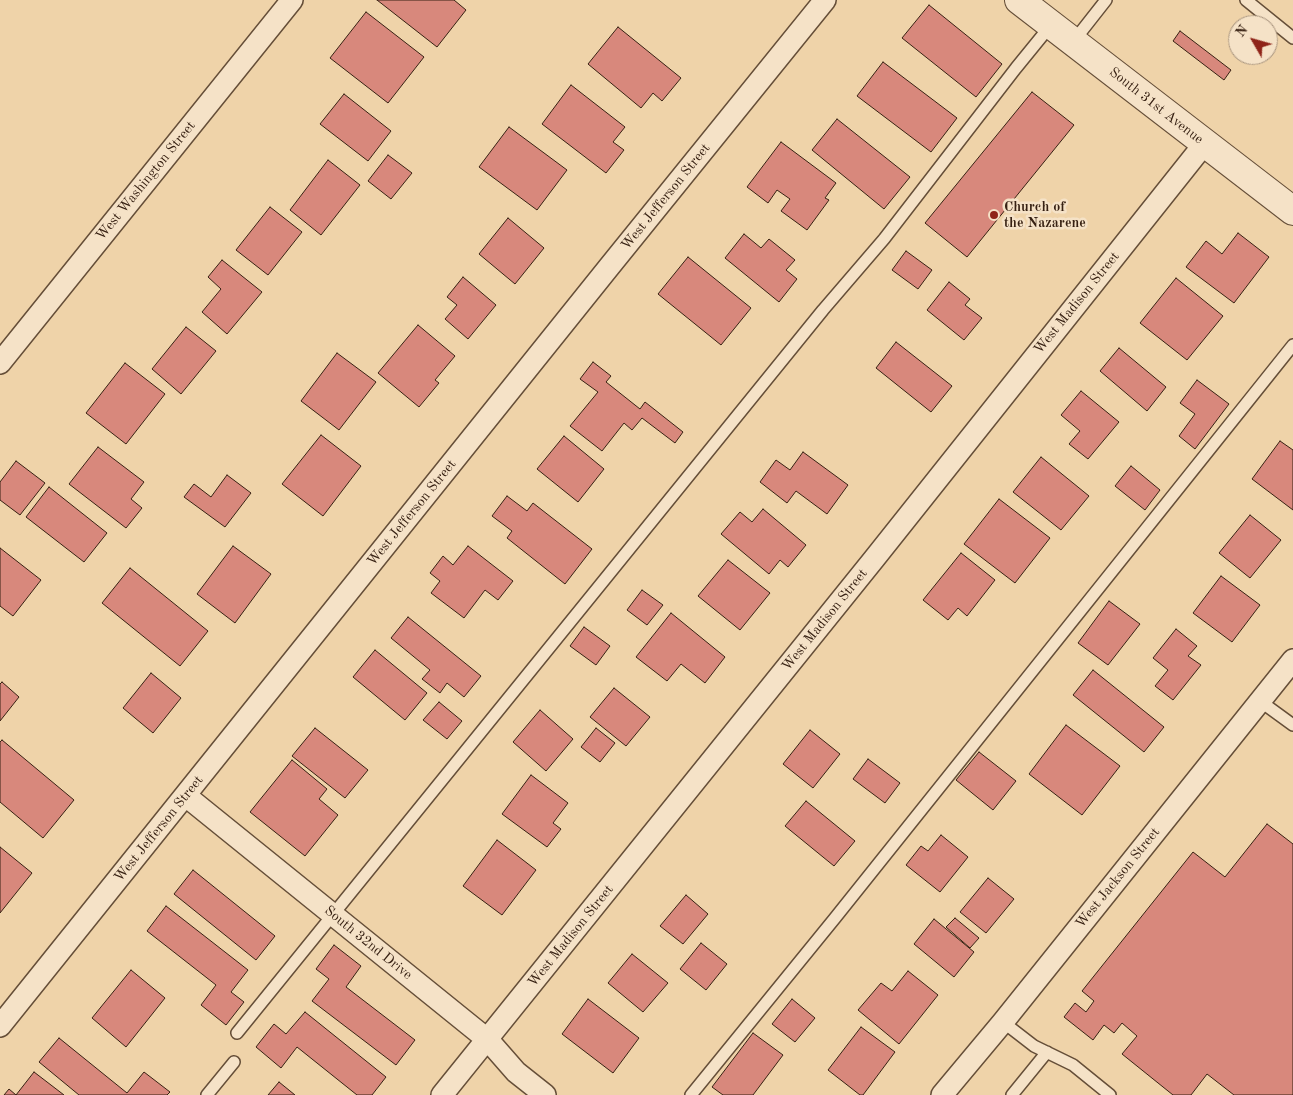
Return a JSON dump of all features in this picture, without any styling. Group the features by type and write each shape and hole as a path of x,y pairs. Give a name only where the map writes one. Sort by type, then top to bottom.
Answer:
{"street":[{"name":"West Washington Street","path":"0,363 292,0"},
{"name":"West Jefferson Street","path":"0,1026 825,0"},
{"name":"South 31st Avenue","path":"1019,0 1293,211"},
{"name":"West Madison Street","path":"442,1095 874,559 1205,143"},
{"name":"West Jackson Street","path":"942,1095 1003,1022 1293,660"},
{"name":"South 32nd Drive","path":"186,796 488,1040 516,1072 545,1095"}],"lane":[{"path":"1073,42 1106,0"},
{"path":"1246,0 1293,38"},
{"path":"237,1033 334,916 822,310 884,239 1051,25"},
{"path":"691,1095 1293,345"},
{"path":"1260,701 1293,725"},
{"path":"1003,1022 1034,1046 1073,1065 1110,1095"},
{"path":"1013,1095 1047,1052"},
{"path":"207,1095 234,1062"}],"building":[{"path":"377,0 454,0 466,10 437,47"},
{"path":"929,5 1002,64 976,97 902,38"},
{"path":"366,12 424,57 388,103 330,58"},
{"path":"618,27 681,78 662,101 653,93 641,108 588,64"},
{"path":"1180,31 1231,70 1224,80 1173,41"},
{"path":"883,62 957,118 931,152 857,96"},
{"path":"571,85 625,127 613,142 624,150 606,173 542,124"},
{"path":"1032,92 1074,125 967,257 925,223"},
{"path":"344,94 391,131 368,161 320,124"},
{"path":"837,119 910,177 884,209 812,150"},
{"path":"509,127 567,170 537,210 479,167"},
{"path":"781,142 836,183 825,198 829,200 807,230 781,211 790,199 777,190 768,203 747,187"},
{"path":"388,155 412,173 391,199 368,181"},
{"path":"328,160 360,185 321,235 290,210"},
{"path":"270,207 302,232 268,275 236,250"},
{"path":"508,218 544,248 515,284 479,254"},
{"path":"1238,233 1269,257 1234,303 1186,267 1206,241 1222,254"},
{"path":"744,234 761,248 769,239 795,260 786,270 797,279 779,302 725,258"},
{"path":"906,251 932,270 918,289 892,270"},
{"path":"688,257 751,308 721,345 658,294"},
{"path":"222,260 262,292 227,334 202,312 221,289 208,277"},
{"path":"463,277 496,305 468,339 445,319 457,305 447,297"},
{"path":"1176,278 1223,316 1187,360 1140,323"},
{"path":"949,282 970,299 965,305 982,318 964,340 927,310"},
{"path":"418,325 455,356 435,380 439,383 419,407 378,373"},
{"path":"186,327 216,351 181,394 152,369"},
{"path":"896,342 952,386 931,412 876,368"},
{"path":"1119,348 1166,387 1147,411 1100,371"},
{"path":"337,353 376,382 339,430 301,401"},
{"path":"593,362 611,376 606,382 640,409 645,402 683,432 675,443 642,418 632,430 624,423 602,451 570,426 598,392 580,379"},
{"path":"125,363 165,394 126,444 86,413"},
{"path":"1197,380 1229,404 1195,449 1179,436 1195,414 1180,403"},
{"path":"1081,391 1119,422 1088,459 1069,444 1080,431 1061,415"},
{"path":"321,435 361,466 323,516 282,484"},
{"path":"564,436 604,469 578,502 537,469"},
{"path":"1280,441 1293,450 1293,510 1252,479"},
{"path":"98,447 144,482 131,499 142,508 126,528 69,484"},
{"path":"803,452 848,485 827,514 796,491 787,503 760,482 776,460 790,470"},
{"path":"1041,457 1089,496 1061,530 1013,492"},
{"path":"16,461 45,483 20,515 0,500 0,482"},
{"path":"1131,466 1160,490 1145,510 1115,486"},
{"path":"227,475 251,493 225,527 184,497 194,484 211,497"},
{"path":"49,487 107,533 84,562 26,517"},
{"path":"507,496 527,511 533,503 592,549 565,584 507,538 512,531 492,516"},
{"path":"999,499 1050,538 1015,583 964,544"},
{"path":"763,509 806,545 788,567 780,560 769,574 721,534 740,512 752,522"},
{"path":"1250,515 1281,540 1250,578 1219,553"},
{"path":"233,546 271,574 235,623 197,594"},
{"path":"468,546 513,581 498,600 485,590 464,618 431,593 440,581 430,573 443,556 453,565"},
{"path":"0,548 41,580 13,616 0,606"},
{"path":"961,553 995,580 967,616 958,608 948,620 923,600"},
{"path":"728,560 770,593 740,630 698,596"},
{"path":"130,568 208,631 180,666 102,603"},
{"path":"1221,576 1260,605 1232,642 1193,613"},
{"path":"642,590 663,605 647,625 627,610"},
{"path":"1109,601 1140,624 1108,665 1078,643"},
{"path":"671,613 725,657 705,683 681,664 667,681 636,657"},
{"path":"408,617 481,676 464,697 447,683 440,693 422,679 430,670 391,638"},
{"path":"584,627 610,646 596,665 570,646"},
{"path":"1176,629 1197,646 1188,656 1201,665 1173,700 1155,686 1168,670 1153,658"},
{"path":"375,650 427,693 405,720 353,677"},
{"path":"1093,670 1164,727 1144,752 1073,695"},
{"path":"151,673 181,698 153,733 123,708"},
{"path":"2,682 19,697 0,721 0,684"},
{"path":"614,688 650,717 626,746 590,717"},
{"path":"439,702 462,721 447,739 423,720"},
{"path":"540,710 573,739 546,771 513,742"},
{"path":"1066,725 1120,766 1082,815 1029,774"},
{"path":"315,728 368,770 345,798 292,756"},
{"path":"596,728 615,743 600,762 581,747"},
{"path":"810,730 840,754 813,788 783,764"},
{"path":"2,740 74,800 43,838 0,802 0,742"},
{"path":"979,752 1016,781 993,810 956,780"},
{"path":"868,759 900,783 885,803 853,779"},
{"path":"292,760 327,789 319,799 338,815 305,856 250,812"},
{"path":"531,775 568,803 553,823 561,829 547,847 502,814"},
{"path":"806,801 855,841 834,866 785,826"},
{"path":"1267,824 1293,844 1293,1095 1234,1095 1207,1074 1191,1095 1173,1095 1122,1054 1137,1036 1122,1023 1114,1033 1104,1025 1093,1040 1064,1017 1075,1003 1086,1012 1094,1001 1082,991 1193,852 1225,877"},
{"path":"941,835 968,857 940,892 906,865 921,846 928,851"},
{"path":"497,840 536,870 502,915 463,886"},
{"path":"0,847 32,873 0,913"},
{"path":"193,870 275,936 256,960 174,894"},
{"path":"988,878 1014,899 986,933 960,912"},
{"path":"686,895 708,914 683,944 660,926"},
{"path":"166,906 248,970 231,992 244,1002 226,1025 201,1005 216,985 147,931"},
{"path":"955,918 979,938 970,948 946,927"},
{"path":"934,919 974,952 954,977 914,944"},
{"path":"701,943 727,964 706,990 680,969"},
{"path":"334,945 361,966 346,987 415,1040 396,1065 312,1001 329,979 316,969"},
{"path":"632,954 668,983 643,1012 608,983"},
{"path":"131,970 165,998 126,1047 92,1018"},
{"path":"908,971 938,995 899,1044 858,1010 881,983 892,991"},
{"path":"588,999 639,1038 613,1073 562,1034"},
{"path":"792,999 815,1018 795,1042 772,1024"},
{"path":"305,1012 386,1077 372,1095 357,1095 297,1047 281,1068 256,1047 274,1024 286,1034"},
{"path":"861,1027 895,1052 863,1095 860,1095 828,1070"},
{"path":"753,1033 783,1055 753,1095 723,1095 712,1087"},
{"path":"59,1038 127,1093 144,1072 170,1092 167,1095 79,1095 39,1062"},
{"path":"34,1072 64,1095 16,1095"},
{"path":"279,1082 295,1095 268,1095"},
{"path":"9,1089 16,1095 4,1095"}],"place":[{"name":"Church of the Nazarene","path":"994,215"}]}
